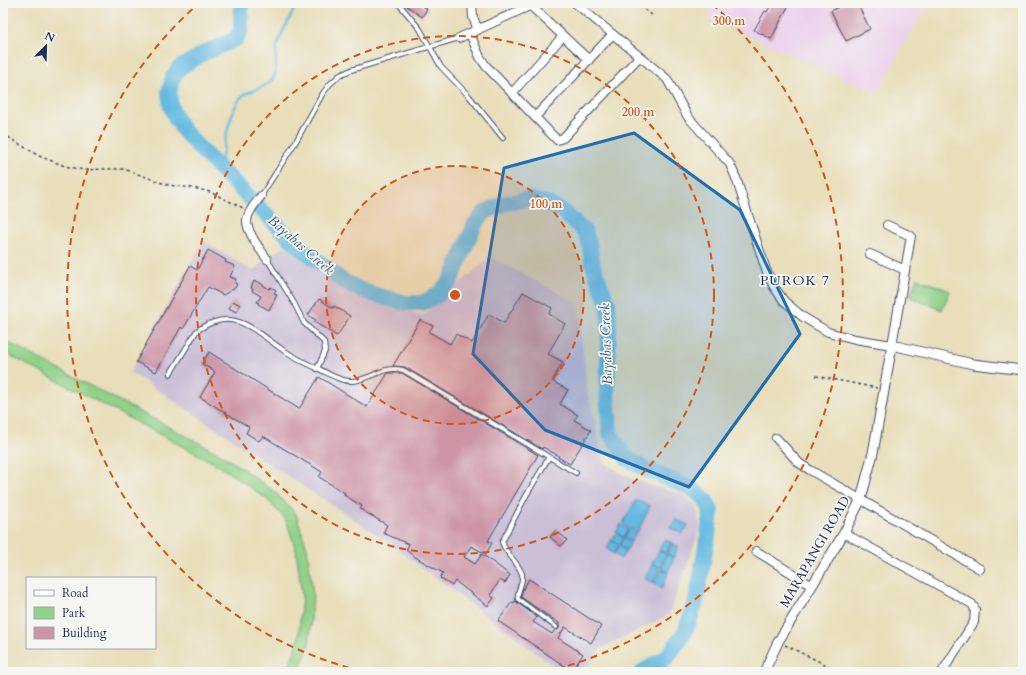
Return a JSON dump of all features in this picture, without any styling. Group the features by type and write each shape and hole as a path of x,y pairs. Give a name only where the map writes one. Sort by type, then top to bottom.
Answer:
{"street":[{"path":"472,3 473,17 478,30"},
{"path":"575,3 612,35 668,79 688,117 730,164 766,270 774,287 784,301 803,317 828,332 855,339 892,345 973,364 1023,370"},
{"path":"459,38 534,4 563,36 589,60"},
{"path":"470,34 480,57 486,66 557,140 563,138 639,57"},
{"path":"535,117 612,35"},
{"path":"512,93 563,36"},
{"path":"261,196 251,211 247,220 247,225 267,259"},
{"path":"887,225 911,236 892,345"},
{"path":"870,254 905,270"},
{"name":"MARAPANGI ROAD","path":"764,672 778,642 844,533 861,498 873,453 892,345"},
{"path":"776,438 799,463 980,569"},
{"path":"844,533 972,604 975,609 974,622 942,672"},
{"path":"756,551 812,586"}],"lane":[{"path":"398,3 420,29 441,67 469,96 503,138"},
{"path":"261,196 295,143 323,93 340,75 351,70 459,38"},
{"path":"267,259 294,303 304,323 324,342 324,351 318,369"},
{"path":"170,374 196,332 206,325 229,320 236,321 251,328 283,350 318,369 344,380 352,381 392,368 403,370 576,473"},
{"path":"550,457 526,496 502,542 522,573 522,580 517,595 518,599 556,627"}],"path":[{"path":"635,3 652,15"},
{"path":"3,134 39,156 65,166 84,170 104,168 124,169 168,185 210,192 251,211"},
{"path":"816,376 884,389"},
{"path":"778,642 841,672"}],"highlighted area":[{"path":"634,133 740,210 800,334 689,487 545,430 473,354 504,168"}],"shaded area":[{"path":"713,3 927,3 877,93 707,17"},
{"path":"204,241 252,271 284,246 352,295 423,315 490,257 578,303 587,390 604,463 632,479 684,495 696,506 700,528 669,615 600,649 585,672 562,672 385,540 130,372"}],"green space":[{"path":"917,278 950,291 942,310 910,297"},
{"path":"3,340 224,456 274,491 296,514 307,548 313,595 309,644 299,672 287,672 298,642 302,595 296,550 286,520 267,499 218,465 3,352"}],"water":[{"path":"636,500 650,506 637,533 623,523"},
{"path":"675,519 688,525 683,534 670,528"},
{"path":"621,524 628,529 623,537 616,532"},
{"path":"629,529 635,534 631,542 624,537"},
{"path":"616,533 623,538 619,545 612,540"},
{"path":"623,538 630,543 627,550 620,545"},
{"path":"611,540 618,546 614,554 607,549"},
{"path":"664,540 671,542 666,553 659,550"},
{"path":"672,543 678,546 674,557 667,554"},
{"path":"619,546 626,551 621,559 614,554"},
{"path":"659,551 666,554 660,567 652,563"},
{"path":"667,554 674,558 668,572 661,568"},
{"path":"652,564 659,568 653,583 645,579"},
{"path":"661,569 668,572 662,589 654,584"}],"building":[{"path":"403,3 418,3 427,9 422,17"},
{"path":"772,3 790,3 771,39 754,30 765,11 767,12"},
{"path":"846,3 857,3 870,29 846,41 831,11"},
{"path":"208,250 226,260 225,262 235,266 230,277 236,279 235,283 237,284 235,288 223,295 208,287 183,329 181,327 156,372 136,362 190,266 197,270"},
{"path":"254,281 257,281 269,289 271,287 276,290 274,293 277,295 269,310 258,304 259,303 257,302 261,296 252,291 253,289 251,288"},
{"path":"523,292 552,308 549,314 565,324 548,354 563,362 552,381 568,390 560,404 578,415 574,420 591,430 570,464 558,457 559,456 543,447 542,449 405,367 393,366 420,320 433,326 429,332 450,344 456,334 472,343 489,314 504,323"},
{"path":"319,299 350,316 337,336 314,322 316,320 308,315"},
{"path":"233,301 240,305 236,312 229,308"},
{"path":"209,352 299,409 319,377 367,407 388,373 402,373 538,455 488,541 492,543 486,554 471,546 464,557 475,564 482,554 510,575 505,583 500,580 490,595 494,598 488,606 455,581 452,586 440,578 443,573 406,550 409,544 383,533 387,525 360,509 362,506 344,495 345,493 319,477 322,472 263,436 259,441 246,433 249,427 200,397 215,372 202,364"},
{"path":"556,530 567,540 561,546 550,537"},
{"path":"529,579 601,626 591,643 565,627 558,638 583,654 572,671 498,621 512,602 514,603 515,601 537,617 533,622 552,634 555,630 559,629 559,623 521,597 523,589"}],"waterway":[{"name":"Bayabas Creek","path":"241,3 241,30 236,39 204,53 179,68 173,77 169,92 171,107 176,119 184,131 201,150 296,244 343,281 359,289 379,296 406,303 422,303 438,295 451,280 475,224 485,212 503,204 528,199 546,203 561,210 585,232 589,243 593,266 608,304 609,331 607,390 610,433 626,458 645,469 691,488 705,499 711,511 696,601 685,632 667,657 642,672"},
{"path":"220,168 228,128 235,107 245,94 272,80 276,68 276,51 279,41 297,3"}],"district":[{"name":"PUROK 7","path":"795,280"}]}
